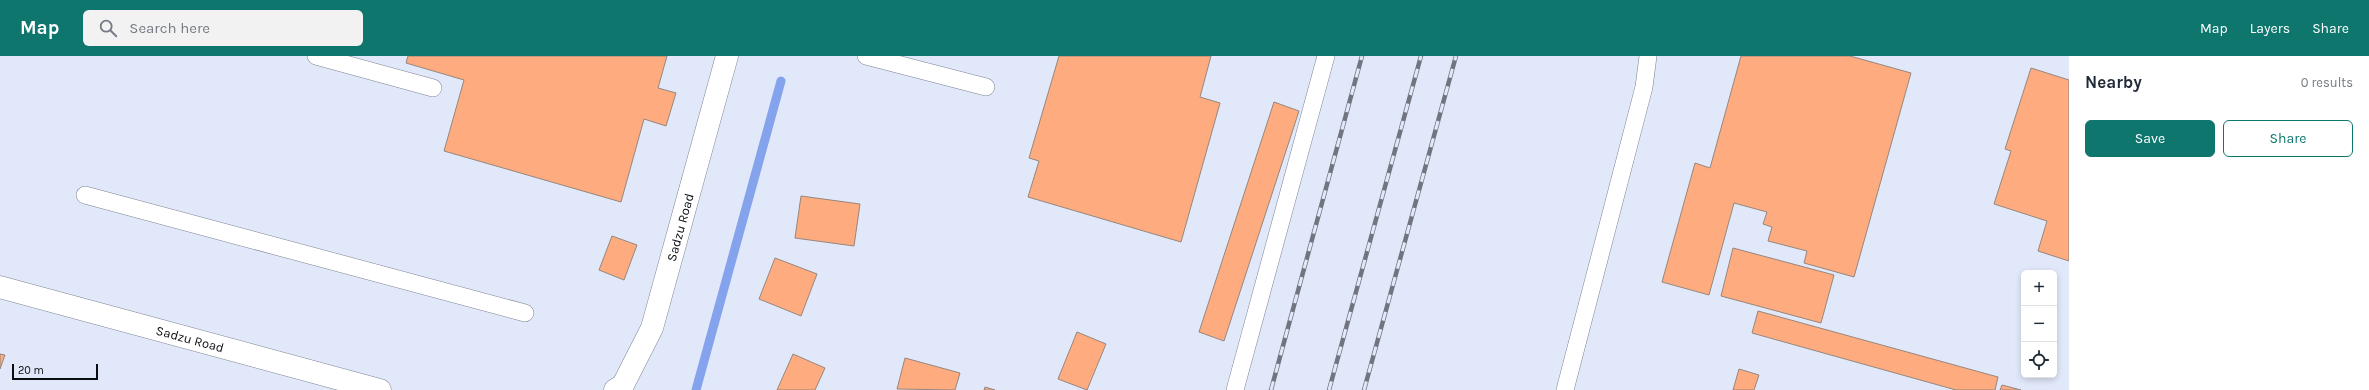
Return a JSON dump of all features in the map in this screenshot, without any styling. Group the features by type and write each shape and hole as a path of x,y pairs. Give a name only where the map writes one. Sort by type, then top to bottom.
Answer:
{"street":[{"name":"Sadzu Road","path":"615,390 623,385 652,328 727,56"},
{"name":"Sadzu Road","path":"0,287 380,390"}],"lane":[{"path":"316,56 433,88"},
{"path":"866,56 986,87"},
{"path":"1235,390 1326,56"},
{"path":"1565,390 1644,88 1648,56"},
{"path":"85,195 525,313"}],"building":[{"path":"408,56 667,56 658,88 676,93 666,126 644,119 621,202 444,151 464,80 406,63"},
{"path":"1059,56 1211,56 1200,97 1220,103 1181,242 1028,197 1039,161 1029,158"},
{"path":"1741,56 1850,56 1911,73 1854,277 1804,263 1807,251 1768,241 1772,227 1763,224 1767,212 1734,203 1709,295 1662,282 1695,163 1710,168"},
{"path":"2031,68 2069,80 2069,261 2038,251 2047,221 1994,204 2011,151 2005,149"},
{"path":"1274,102 1299,111 1224,341 1199,332"},
{"path":"801,196 860,204 854,246 795,238"},
{"path":"612,236 637,245 624,280 599,270"},
{"path":"1733,248 1834,275 1821,323 1721,296"},
{"path":"775,258 817,274 801,316 759,299"},
{"path":"1758,311 1998,377 1995,390 1956,390 1752,333"},
{"path":"1077,332 1106,344 1087,390 1058,379"},
{"path":"0,354 5,355 0,369"},
{"path":"793,354 825,368 815,390 777,390"},
{"path":"905,358 960,373 955,390 897,389"},
{"path":"1739,369 1759,375 1754,390 1733,390"},
{"path":"2002,385 2021,390 2000,390"},
{"path":"985,387 995,390 984,390"}],"waterway":[{"path":"696,390 781,81"}],"railway":[{"path":"1271,390 1362,56"},
{"path":"1329,390 1421,56"},
{"path":"1364,390 1456,56"}]}
